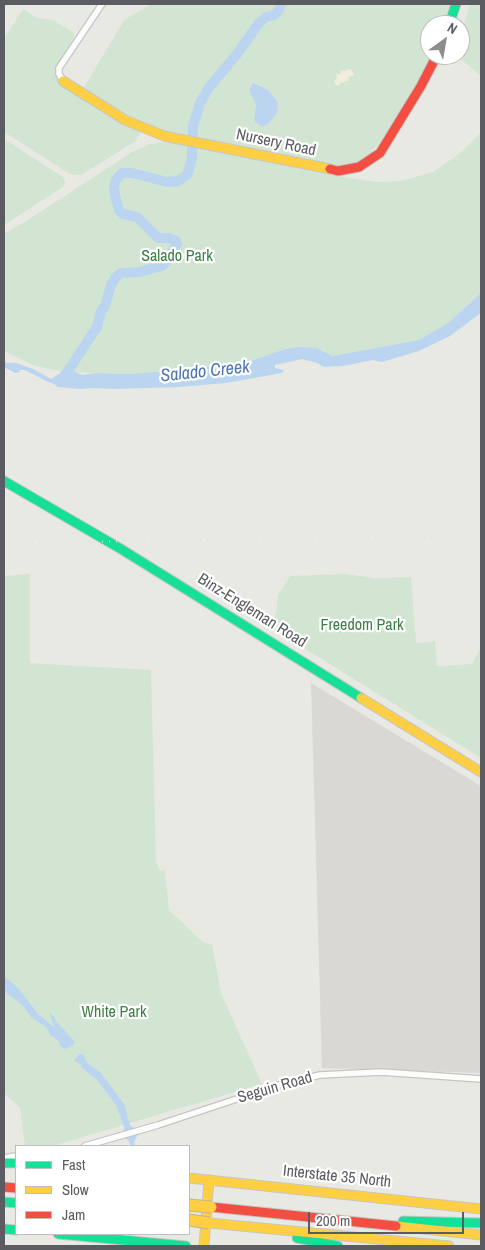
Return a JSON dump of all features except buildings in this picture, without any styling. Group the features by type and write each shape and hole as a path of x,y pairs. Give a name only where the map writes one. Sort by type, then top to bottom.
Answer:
{"main road":[{"name":"Nursery Road","path":"63,81 125,120 164,136 338,171 359,167 380,153 422,86 432,65"},
{"name":"Binz-Engleman Road","path":"4,481 114,545 481,772"},
{"name":"Interstate 35 North","path":"190,1178 481,1209"},
{"path":"204,1246 209,1180"},
{"path":"190,1205 481,1235"},
{"path":"190,1220 449,1246"},
{"path":"361,1223 392,1220 481,1222"},
{"path":"239,1226 338,1246"},
{"path":"95,1235 186,1246"}],"street":[{"path":"63,81 59,74 59,68 102,4"},
{"name":"Seguin Road","path":"105,1144 117,1138 282,1084 320,1075 381,1072 481,1079"}],"shaded area":[{"path":"311,683 481,786 481,1073 322,1068"}],"green space":[{"path":"151,4 452,4 448,15 420,15 420,65 428,65 381,141 361,161 336,167 161,131 125,116 83,89 124,20"},
{"path":"470,4 481,4 481,76 468,65 470,65 470,15 467,15"},
{"path":"23,9 37,18 53,20 74,33 74,37 56,70 56,76 60,82 137,129 140,133 136,141 81,175 70,174 4,132 4,39"},
{"name":"Salado Park","path":"481,132 481,293 448,323 419,340 332,356 317,348 285,349 256,360 192,369 128,374 66,372 35,366 4,351 4,234 132,152 150,144 164,142 193,145 313,172 375,182 388,182 405,180 433,172 459,154"},
{"path":"4,139 63,177 66,182 63,187 4,225"},
{"name":"White Park","path":"30,574 30,663 151,670 156,862 160,871 165,870 169,910 204,943 212,944 221,993 262,1084 56,1145 25,1145 20,1108 4,1093 4,576"},
{"name":"Freedom Park","path":"344,574 375,578 411,577 416,643 435,641 437,666 472,664 479,651 481,651 481,758 270,627 276,614 278,595 290,576"}],"sand":[{"path":"348,69 352,70 354,75 349,77 348,81 336,85 334,81 337,78 336,74 340,74 341,70 346,71"}],"water":[{"path":"253,83 268,90 277,101 278,108 276,114 269,123 262,127 254,120 256,104 249,90"},
{"name":"Salado Creek","path":"481,293 481,313 450,336 419,351 382,362 373,360 343,366 324,367 302,359 275,365 275,368 284,370 282,373 226,383 114,389 58,387 25,370 19,370 20,372 15,373 4,367 4,361 16,363 33,369 51,379 65,370 74,371 82,375 97,373 128,374 228,364 240,365 285,349 299,347 317,348 332,356 419,340 448,323"},
{"path":"4,976 19,989 38,1014 55,1028 49,1013 54,1017 75,1042 73,1045 65,1049 60,1046 58,1040 51,1036 46,1027 32,1018 21,1004 8,994 4,989"},
{"path":"79,1054 83,1054 87,1063 100,1072 124,1104 130,1125 135,1129 137,1136 135,1145 130,1145 123,1133 124,1127 116,1105 98,1081 81,1067 82,1065 74,1061"}],"waterway":[{"path":"193,135 193,126 200,103 210,86 237,54 259,23 266,17 274,15 279,10 281,4"},
{"path":"62,380 97,327 101,311 105,306 111,285 116,277 121,273 140,272 162,266 177,244 176,241 170,238 158,238 137,217 123,214 119,210 114,187 116,180 122,173 132,173 167,182 178,181 187,175 192,158 192,147"}],"railway":[{"path":"4,543 481,536"}],"traffic: fast":[{"path":"452,15 456,4"},
{"path":"4,481 121,549 361,698"},
{"path":"4,1163 15,1163"},
{"path":"4,1202 15,1203"},
{"path":"403,1221 481,1223"},
{"path":"4,1229 15,1230"},
{"path":"69,1235 186,1246"},
{"path":"297,1238 338,1246"}],"traffic: slow":[{"path":"63,81 125,120 164,136 330,169"},
{"path":"361,698 481,772"},
{"path":"190,1178 481,1209"},
{"path":"204,1246 209,1180"},
{"path":"190,1205 211,1207"},
{"path":"190,1220 209,1223"},
{"path":"209,1223 449,1246"},
{"path":"396,1226 481,1235"}],"traffic: jam":[{"path":"330,169 338,171 359,167 380,153 432,65"},
{"path":"4,1187 15,1188"},
{"path":"211,1207 396,1226"}]}
